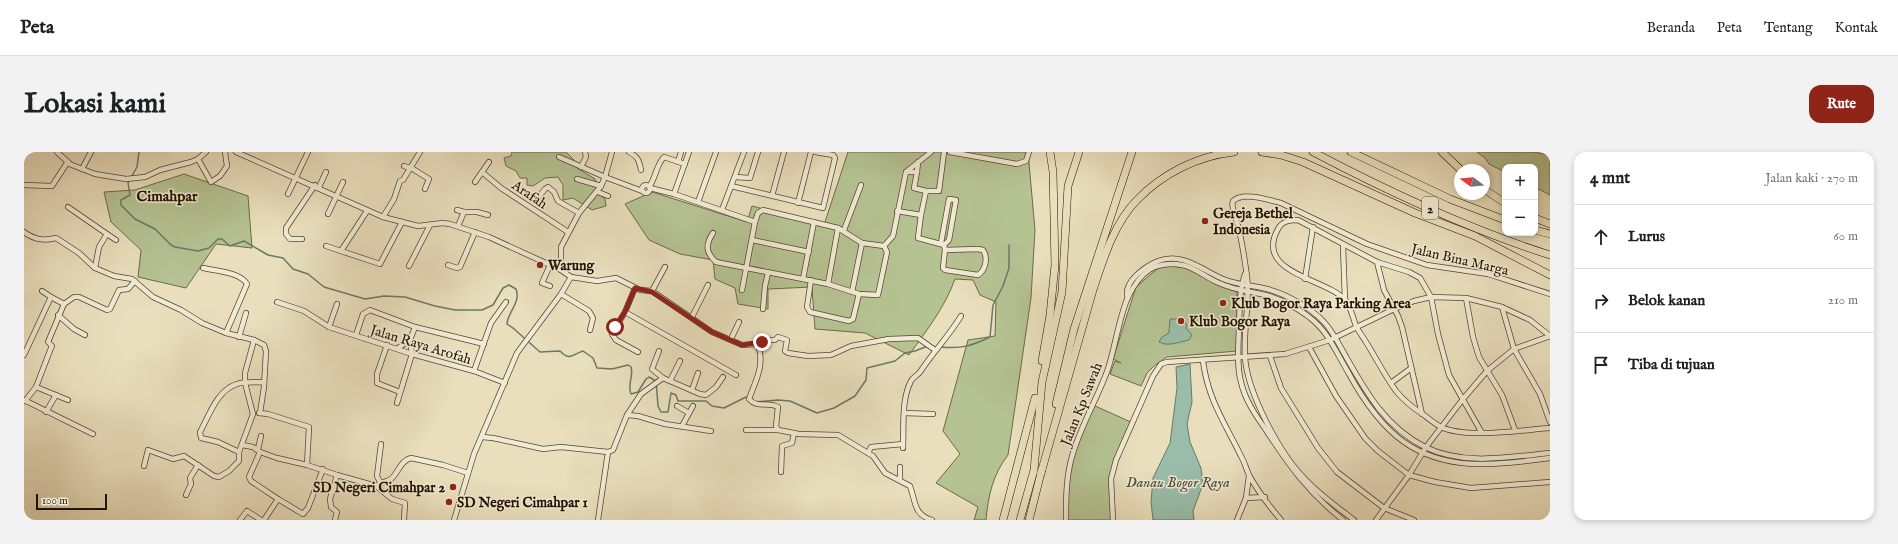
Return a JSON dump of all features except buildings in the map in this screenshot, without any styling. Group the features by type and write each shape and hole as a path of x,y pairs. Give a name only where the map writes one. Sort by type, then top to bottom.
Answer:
{"highway":[{"path":"1003,520 1034,406 1050,315 1055,265 1053,172 1050,152"},
{"path":"1020,520 1034,470 1042,382 1062,292 1068,186 1079,152"},
{"path":"1041,473 1045,446 1074,330 1132,152"},
{"path":"1029,520 1093,290 1100,268 1119,226 1137,200 1171,173 1210,156 1234,152"},
{"path":"1262,152 1281,155 1303,162 1416,213 1475,236 1550,275"},
{"name":"2","path":"1313,152 1390,191 1514,244 1550,255"},
{"name":"2","path":"1351,152 1450,199 1502,219"},
{"path":"1442,152 1455,164"},
{"path":"1490,193 1502,201"},
{"path":"1538,219 1550,224"},
{"path":"1538,231 1550,234"}],"street":[{"path":"57,152 69,163 82,169 107,178 126,179 133,179 198,159 206,152"},
{"path":"82,169 90,152"},
{"path":"198,159 211,182 220,176 227,166 225,152"},
{"path":"236,152 296,179 317,186 367,211 383,217 418,226 443,223 458,226 489,237 561,270 570,277 598,281 616,278 635,288 652,292 692,317 712,332 742,345 756,343 759,346"},
{"path":"288,194 308,152"},
{"path":"383,217 394,199 400,181 403,180 420,152"},
{"path":"581,167 586,157 585,152"},
{"path":"561,270 561,248 579,212 598,192 605,177 612,152"},
{"path":"629,152 637,156 640,160 641,170"},
{"path":"678,162 681,152"},
{"path":"674,194 688,152"},
{"path":"698,202 716,152"},
{"path":"722,210 744,152"},
{"path":"734,176 750,178 758,152"},
{"path":"772,196 784,152"},
{"path":"798,203 811,152"},
{"path":"731,186 821,209 824,206 835,158 833,155 815,152"},
{"path":"884,246 893,236 906,172 931,152"},
{"path":"918,162 914,188 926,191 939,190 944,152"},
{"path":"950,152 977,154 1017,164 1026,161 1029,152"},
{"path":"559,157 626,185 674,194 755,222"},
{"path":"646,188 664,158 685,164"},
{"path":"475,182 489,162"},
{"path":"24,185 52,186 64,166 69,163"},
{"path":"404,166 411,168 429,179 425,189"},
{"path":"302,239 290,239 286,234 286,228 326,172"},
{"name":"Arafah","path":"482,172 501,188 568,232"},
{"path":"906,172 917,172"},
{"path":"577,179 601,186"},
{"path":"328,214 343,182"},
{"path":"844,230 861,185"},
{"path":"537,199 545,189 548,188 554,192 558,201 579,212"},
{"path":"926,191 918,238 942,244 949,240 956,200 950,199 942,244 945,250 943,268 945,270 978,275 984,269 986,257 983,250 945,250"},
{"path":"598,192 608,196"},
{"name":"Jalan Bina Marga","path":"1354,520 1319,494 1304,478 1285,452 1254,395 1247,374 1245,356 1248,285 1241,238 1232,205 1233,201 1239,197 1267,199 1281,203 1367,244 1427,265 1488,274 1550,294"},
{"path":"68,207 116,240"},
{"path":"457,210 488,215"},
{"path":"713,234 708,243 707,249 710,257 716,262 746,268 768,273 811,280 859,294 879,294 888,252 884,246 862,243 844,230 764,210 758,213 755,222 752,240 746,268 742,290"},
{"path":"341,252 367,211"},
{"path":"897,211 921,215"},
{"path":"458,226 464,212"},
{"path":"1345,300 1326,287 1305,279 1278,261 1275,255 1274,238 1282,224 1288,220 1298,220 1313,227 1343,246 1377,262 1420,278 1431,297 1438,334 1449,375 1482,433"},
{"path":"326,246 380,264 402,222"},
{"path":"803,279 814,222"},
{"path":"409,266 430,225"},
{"path":"1305,279 1313,227"},
{"path":"828,284 838,228"},
{"path":"24,232 41,240 48,241 56,238 79,253 95,268 114,276 128,277 135,281 153,297 181,310 202,323 226,333 254,340 264,345 266,351 260,413"},
{"path":"448,265 457,268 460,267 475,232"},
{"path":"95,268 99,247 106,234"},
{"path":"752,240 809,252"},
{"path":"852,292 862,243"},
{"path":"1343,246 1345,300 1357,327 1391,383 1408,403 1442,427 1466,432 1482,433 1550,428"},
{"path":"1128,298 1128,290 1140,271 1150,264 1169,259 1179,259 1191,263 1225,280 1241,285 1248,285 1276,292 1307,308 1324,322 1367,394 1384,416 1399,430 1425,450 1440,459 1477,465 1550,458"},
{"path":"1377,262 1384,290 1402,327 1410,369 1422,414"},
{"path":"1128,298 1140,278 1149,270 1173,264 1189,266 1211,280 1240,291 1248,291 1272,297 1309,316 1333,339"},
{"path":"550,265 542,283 550,286"},
{"path":"652,292 664,267"},
{"path":"203,268 230,274 245,280 247,284 226,333"},
{"name":"Jalan Bina Marga","path":"1246,272 1240,291 1238,358 1241,382 1254,413 1299,479 1316,498 1343,520"},
{"path":"763,309 764,290 768,273"},
{"path":"454,520 468,473 517,353 532,335 561,294 570,277"},
{"path":"811,280 807,308 810,312 849,321 853,319 859,294"},
{"path":"93,434 24,401 36,387 52,348 48,342 64,304 74,297 79,297 107,310 110,309 119,290 128,289 135,281"},
{"path":"692,317 708,285"},
{"path":"635,288 625,312 615,327 613,336 638,352"},
{"path":"42,291 64,304"},
{"path":"561,294 589,311 593,318 590,330"},
{"path":"24,355 26,346 51,297"},
{"path":"1113,520 1111,479 1116,460 1153,376 1161,364 1167,362 1203,361 1245,356 1270,356 1309,347 1333,339 1394,309 1414,301 1431,297 1466,298 1502,307 1530,320 1550,336"},
{"name":"Jalan Kp Sawah","path":"1066,520 1066,493 1071,462 1079,435 1108,370 1128,298"},
{"path":"1466,298 1473,337 1480,357 1502,395 1515,430"},
{"name":"Jalan Raya Arofah","path":"277,302 304,311 329,327 398,348 412,354 474,371 505,383"},
{"path":"474,371 491,323 506,302"},
{"path":"329,327 337,304"},
{"path":"1502,307 1514,349 1540,394 1550,422"},
{"path":"356,335 363,314 366,311 378,313 415,327 484,344"},
{"path":"625,312 736,375"},
{"path":"239,337 246,313"},
{"path":"58,316 85,335"},
{"path":"868,454 871,447 903,446 904,413 911,382 918,375 935,350 942,344 961,316"},
{"path":"731,339 738,322"},
{"path":"397,403 412,354 410,340 415,327"},
{"path":"1376,520 1442,427 1487,371 1514,349 1550,336"},
{"path":"759,346 765,340 776,340 778,337 787,340 785,351 788,353 808,356 831,354 851,346 889,339 918,338 935,350"},
{"path":"144,466 148,450 173,459 184,456 214,476 219,477 229,471 239,461 239,452 253,414 245,383 245,373 254,340"},
{"path":"398,348 410,340"},
{"path":"387,345 377,374 377,383 400,392"},
{"path":"759,346 761,365 760,373 749,399 757,405 770,405 778,408 776,426 778,430"},
{"path":"1309,347 1336,396 1365,438 1378,451 1409,475 1435,482 1471,488 1550,482"},
{"path":"659,351 652,368 663,378 700,394 709,394 722,377"},
{"path":"1270,356 1281,388 1326,459 1336,472 1384,508 1414,520"},
{"path":"670,381 680,361"},
{"path":"1203,361 1205,377 1212,399 1242,458 1249,476 1282,520"},
{"path":"1391,383 1410,369"},
{"path":"692,390 698,373"},
{"path":"482,437 494,438 543,449 561,447 608,452 613,450 627,414 641,394 663,378"},
{"path":"239,452 218,442 200,438 199,435 221,394 232,386 245,383 264,382"},
{"path":"36,387 68,400"},
{"path":"46,412 56,395"},
{"path":"677,406 689,413"},
{"path":"682,426 693,406"},
{"path":"253,414 260,413 309,427 307,465"},
{"path":"904,413 933,414"},
{"path":"627,414 665,424 711,431"},
{"path":"746,430 778,430 794,433 838,434 873,456 885,473 910,486 920,515 932,520"},
{"path":"781,472 782,446 792,443 794,433"},
{"path":"261,436 259,451 249,477 250,481 303,514 308,506 323,469"},
{"path":"380,444 378,476 380,482"},
{"path":"242,445 277,458 323,469 337,476 376,486 392,499 405,504 404,520"},
{"path":"1425,450 1472,459 1550,453"},
{"path":"598,520 608,452"},
{"path":"376,486 380,482 390,479 402,463 411,458 443,465 468,473"},
{"path":"186,495 191,484 190,478 198,465"},
{"path":"900,467 900,480"},
{"path":"335,520 337,512 330,504 330,500 337,476"},
{"path":"1237,520 1246,498 1249,476"},
{"path":"1246,498 1265,497"},
{"path":"264,520 278,499"},
{"path":"240,520 247,511 261,520"}],"shaded area":[{"path":"512,152 566,152 575,161 577,168 595,179 598,186 596,192 605,199 606,206 592,210 573,198 563,200 563,185 558,177 545,178 533,186 527,185 527,178 520,178 516,171 506,166 504,158 511,156"},
{"path":"848,152 1028,152 1035,230 1031,298 1008,455 1003,462 992,486 986,520 974,520 978,507 936,483 960,454 943,431 968,340 995,336 996,302 980,295 973,280 955,279 941,309 909,355 865,333 815,329 812,287 768,289 768,309 738,304 735,288 715,279 713,260 680,254 649,240 625,204 652,192 747,222 752,206 824,225"},
{"path":"1477,152 1533,152 1550,155 1550,195 1538,189 1538,164 1502,164 1502,170 1489,164 1485,158"},
{"path":"184,174 248,196 252,248 216,244 186,288 138,277 141,250 111,222 104,192 135,190"},
{"name":"Klub Bogor Raya","path":"1169,266 1189,268 1237,292 1237,351 1167,357 1155,365 1147,373 1141,386 1110,374 1115,361 1121,363 1113,359 1136,287 1158,268"},
{"path":"1093,405 1133,423 1111,479 1113,520 1066,520 1071,462"}],"water":[{"path":"1170,319 1184,319 1187,326 1186,328 1192,335 1189,340 1170,344 1159,342 1162,337 1169,333"},
{"name":"Danau Bogor Raya","path":"1190,364 1192,402 1187,424 1190,442 1201,468 1203,484 1193,511 1194,520 1153,520 1151,502 1153,478 1170,443 1177,388 1176,367"}],"waterway":[{"path":"139,152 137,167 128,183 130,195 121,200 121,205 135,219 155,229 175,247 198,251 209,248 218,239 222,239 230,246 244,241 268,255 283,258 293,269 308,274 324,287 365,299 384,296 405,297 455,310 482,310 493,305 503,288 509,285 516,289 517,299 507,324 540,352 560,351 566,356 571,356 583,351 593,358 597,368 612,369 628,365 632,370 630,387 631,394 638,392 646,379 649,377 656,381 658,406 661,412 668,412 671,393 676,395 678,401 706,401 712,406 724,408 746,397 748,398"},
{"path":"941,347 955,348 966,346 990,337 993,305 1003,286 1009,268 1009,245"},
{"path":"755,402 778,400 790,401 817,413 834,408 855,396 866,380 867,368 895,361 905,353 928,346"}],"place":[{"name":"Gereja Bethel Indonesia","path":"1205,221"},
{"name":"Warung","path":"540,265"},
{"name":"Klub Bogor Raya Parking Area","path":"1223,303"},
{"name":"Klub Bogor Raya","path":"1181,321"},
{"name":"SD Negeri Cimahpar 2","path":"453,487"},
{"name":"SD Negeri Cimahpar 1","path":"449,502"}],"district":[{"name":"Cimahpar","path":"167,196"}],"route":[{"path":"615,327 625,312 635,288 652,292 698,321 705,328 742,345 756,343 759,346 762,342"}]}
